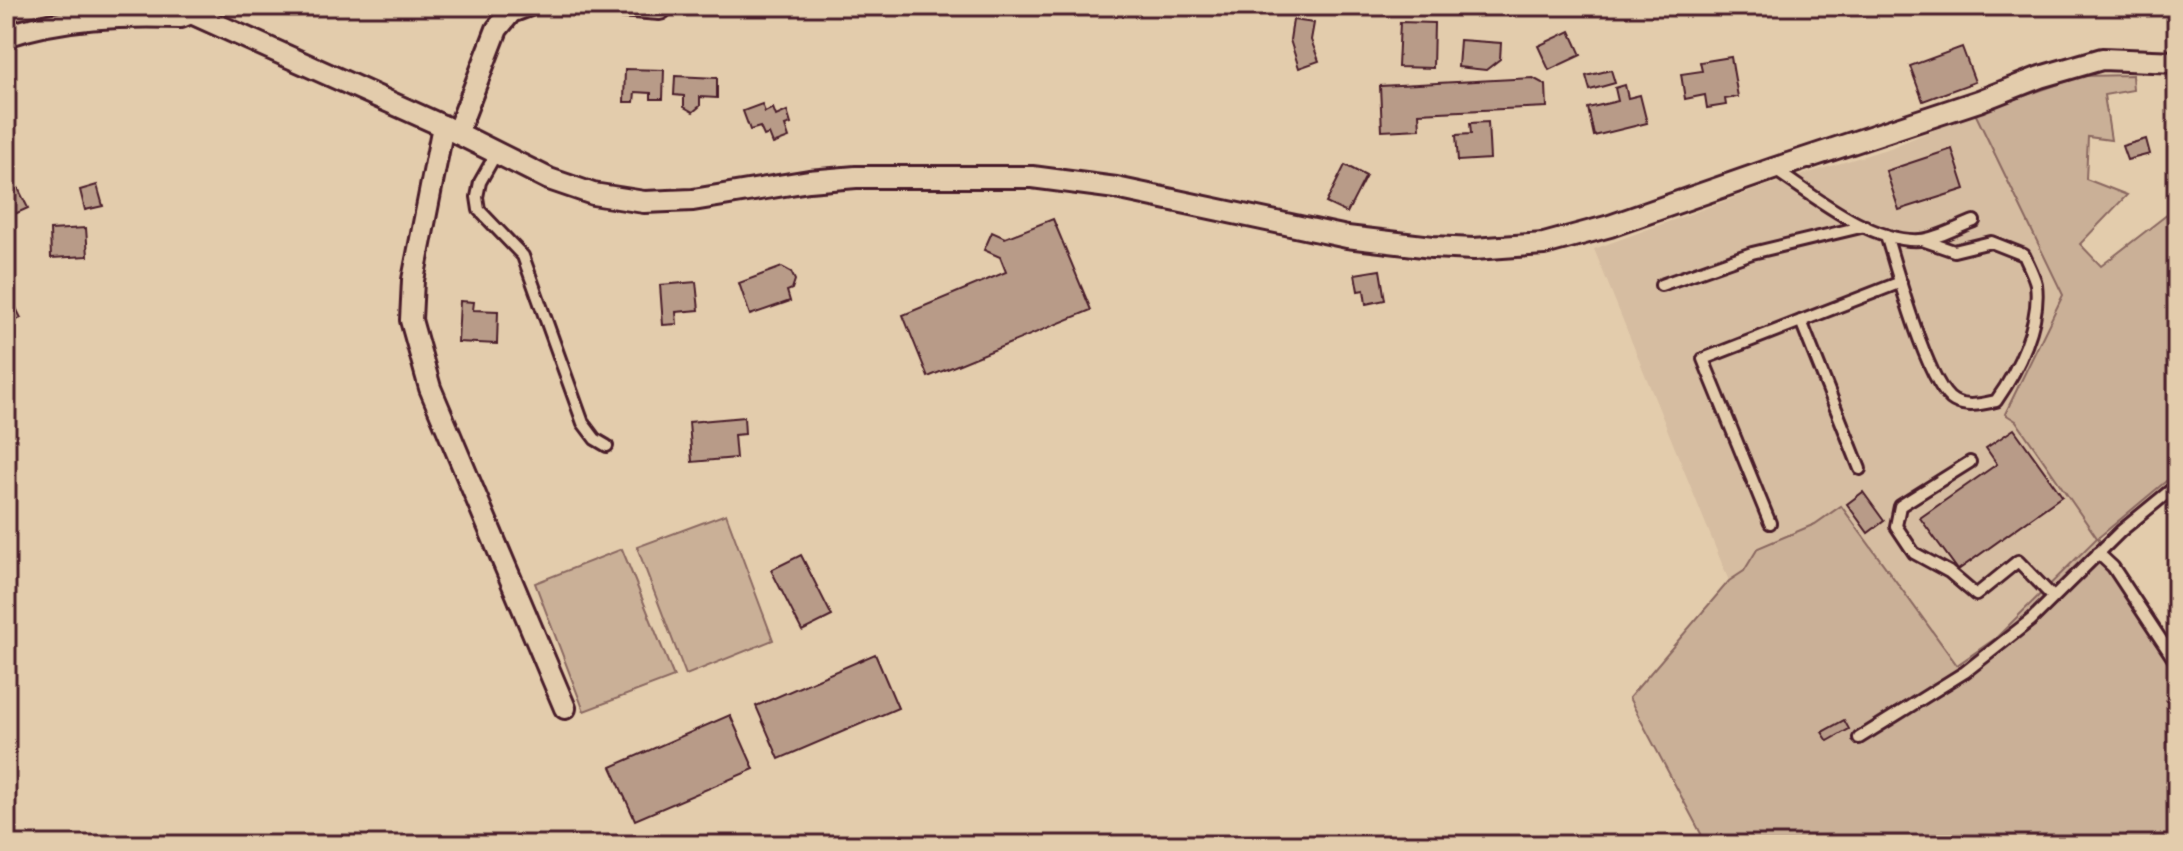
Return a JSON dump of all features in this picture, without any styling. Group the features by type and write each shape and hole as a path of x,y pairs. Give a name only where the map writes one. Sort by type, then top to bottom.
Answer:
{"street":[{"path":"527,6 511,12 497,29 450,129 413,280 411,320 430,388 565,708"},
{"path":"620,6 660,9"},
{"path":"6,36 41,24 102,17 181,17 193,10 450,129 549,179 593,194 644,202 693,200 809,181 856,177 1032,177 1116,188 1347,237 1474,249 1567,239 1979,101 2040,77 2102,59 2177,62"}],"lane":[{"path":"497,152 480,182 477,197 479,210 523,256 583,423 595,439 607,446"},
{"path":"1773,169 1865,226 1886,235 1922,240 1954,251 1991,242 2024,255 2036,281 2036,310 2010,381 1996,401 1974,406 1952,401 1939,383 1920,342 1886,235"},
{"path":"1922,240 1974,221"},
{"path":"1661,285 1752,253 1865,226"},
{"path":"1770,523 1703,359 1901,282"},
{"path":"1801,321 1860,469"},
{"path":"1970,462 1900,506 1896,526 1914,553 1949,572 1976,595 2018,561 2053,597"},
{"path":"1859,738 1965,672 2031,620 2121,531 2177,485"},
{"path":"2098,553 2113,567 2177,664"}],"shaded area":[{"path":"2132,75 2133,90 2104,95 2111,140 2088,137 2086,179 2127,195 2080,244 2101,266 2177,207 2177,472 2098,538 2177,662 2177,845 1707,845 1629,698 1729,581 1744,571 1758,548 1815,524 1841,506 1957,665 1996,638 2097,538 2016,421 2005,414 2063,295 1975,113 2082,76"},
{"path":"1975,113 2063,295 2005,414 2016,421 2098,538 1996,638 1957,666 1841,507 1815,524 1758,548 1744,571 1729,581 1594,249 1766,186 1890,148"},
{"path":"726,514 773,640 686,675 637,547"},
{"path":"622,549 674,677 584,711 535,583"}],"building":[{"path":"1293,20 1314,23 1311,40 1319,61 1299,68 1290,40"},
{"path":"1400,22 1434,23 1433,68 1398,67"},
{"path":"1570,31 1581,55 1549,70 1538,46"},
{"path":"1460,40 1501,43 1500,59 1486,70 1458,67"},
{"path":"1962,47 1975,82 1923,101 1910,66"},
{"path":"1731,57 1738,97 1725,99 1726,105 1707,108 1705,95 1685,99 1681,74 1702,71 1700,62"},
{"path":"625,69 664,70 663,99 651,99 651,93 635,92 634,102 624,102"},
{"path":"1611,70 1615,83 1590,90 1586,76"},
{"path":"675,76 717,78 717,98 700,97 700,106 693,112 684,107 684,96 674,95"},
{"path":"1533,78 1546,85 1547,107 1419,113 1420,129 1382,131 1380,86"},
{"path":"1625,85 1628,98 1640,95 1647,123 1594,136 1588,108 1618,101 1615,88"},
{"path":"762,104 765,112 773,108 776,116 787,111 791,124 785,126 789,138 773,144 769,134 764,136 760,127 750,130 743,111"},
{"path":"1488,122 1490,159 1458,161 1456,135 1471,134 1470,123"},
{"path":"2177,131 2177,154 2174,154 2172,132"},
{"path":"2146,139 2150,154 2127,160 2122,146"},
{"path":"1952,149 1965,189 1899,210 1886,171"},
{"path":"1345,165 1366,176 1347,213 1326,203"},
{"path":"11,174 28,208 6,218 6,177"},
{"path":"97,185 103,206 85,210 80,190"},
{"path":"1053,219 1091,310 928,377 903,315 1006,272 1000,257 984,250 992,232 1005,238"},
{"path":"86,228 88,256 51,258 50,230"},
{"path":"782,267 791,272 795,280 792,289 787,291 790,301 750,315 739,283"},
{"path":"1380,270 1385,300 1366,304 1364,290 1358,291 1355,274"},
{"path":"696,282 699,310 676,312 677,324 663,325 660,285"},
{"path":"12,300 21,318 8,324 6,304"},
{"path":"460,301 474,302 473,310 498,311 497,344 458,342"},
{"path":"744,417 745,434 734,435 736,458 692,462 689,422"},
{"path":"2014,429 2062,496 1958,570 1920,518 1997,464 1986,448"},
{"path":"1863,492 1884,521 1868,533 1847,504"},
{"path":"801,555 832,616 802,631 771,570"},
{"path":"875,654 898,708 779,759 756,706"},
{"path":"730,715 754,769 635,820 611,767"},
{"path":"1844,720 1849,729 1828,741 1822,732"}]}
